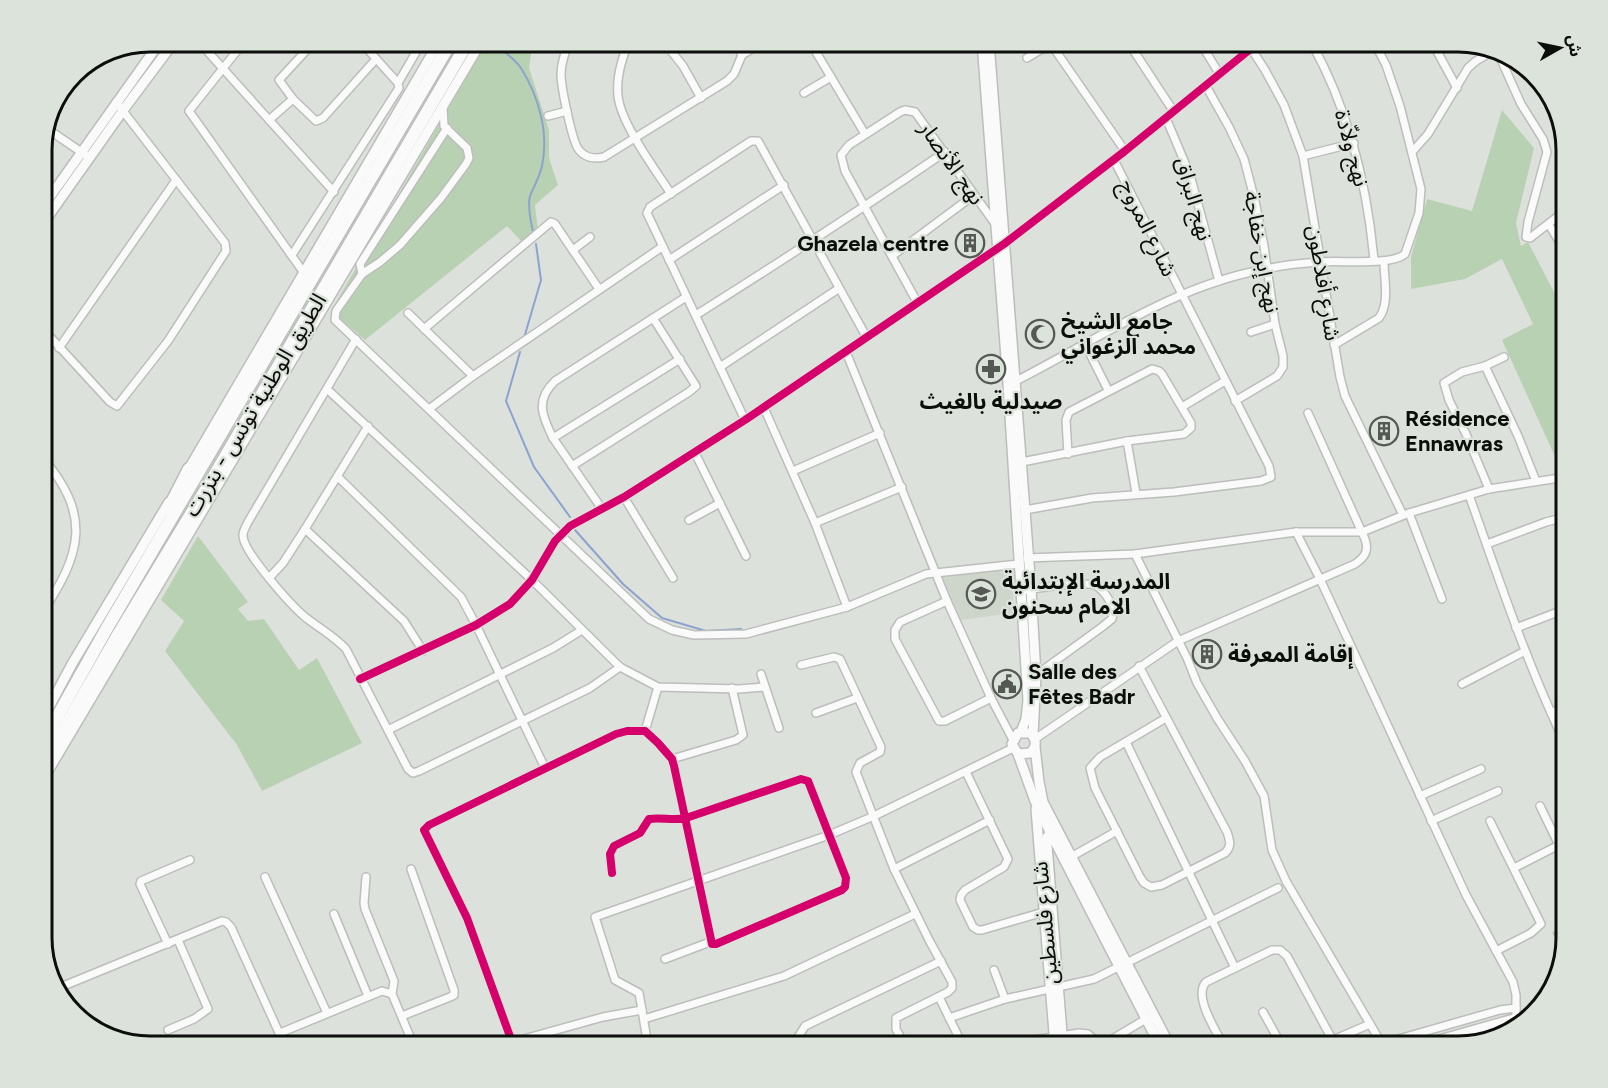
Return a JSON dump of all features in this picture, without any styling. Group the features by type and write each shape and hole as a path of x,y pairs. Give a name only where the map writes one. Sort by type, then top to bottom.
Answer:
{"highway":[{"name":"الطريق الوطنية تونس - بنزرت","path":"53,724 445,52"},
{"name":"الطريق الوطنية تونس - بنزرت","path":"53,748 462,52"},
{"path":"211,481 302,344"},
{"path":"53,711 105,632 189,469"},
{"path":"85,708 176,538"}],"street":[{"path":"53,210 90,158 154,52"},
{"path":"53,193 82,152 164,52"},
{"path":"209,52 334,192"},
{"path":"236,52 189,111 304,273"},
{"path":"305,52 279,80 293,99 314,119 319,120 376,59"},
{"path":"370,52 398,83"},
{"path":"292,255 399,88 398,83 416,52"},
{"path":"53,699 72,663 189,469 433,52"},
{"path":"53,762 475,52"},
{"path":"566,52 561,74 567,111 576,146 588,157 604,157 727,81 734,74 742,55 747,52"},
{"path":"625,52 620,65 618,96 622,112 671,194"},
{"path":"672,52 683,66 701,98"},
{"path":"816,52 865,134 849,145 841,155 845,171 917,302"},
{"path":"983,52 1001,246 1023,561 1036,675 1034,740 1040,792 1054,832"},
{"path":"990,52 999,227"},
{"path":"1027,58 1037,52"},
{"path":"1058,52 1125,151"},
{"path":"1135,52 1174,112"},
{"path":"1206,52 1220,75"},
{"path":"360,679 476,625 510,604 532,580 560,534 570,526 624,497 746,420 1001,246 1114,160 1247,52"},
{"name":"شارع أفلاطون","path":"1253,52 1284,105 1303,156 1334,345 1345,396 1406,514 1442,599"},
{"name":"نهج ولاّدة","path":"1316,52 1341,104 1354,143 1362,178 1374,260"},
{"path":"1011,383 1182,295 1219,281 1268,268 1321,262 1374,260 1384,262 1395,260 1406,254 1414,233 1421,199 1412,152 1386,65 1379,52"},
{"path":"1437,52 1457,88"},
{"path":"1412,152 1428,134 1468,68 1484,56"},
{"path":"1504,65 1521,104 1542,135 1547,152 1526,236 1530,238 1556,218"},
{"path":"804,93 831,77"},
{"name":"نهج إبن خفاجة","path":"1206,86 1230,127 1244,159 1255,201 1268,268 1275,324 1283,356 1282,371 1277,376 1235,401"},
{"path":"269,120 293,99"},
{"path":"53,341 115,406 118,405 168,341 226,251 225,243 120,105"},
{"path":"442,107 446,127 467,148 469,158 466,164 441,198 400,245 362,274 334,316 338,324 649,619 672,630 711,636 746,634 847,607 919,576 936,572 1023,561 1136,554 1296,532 1362,532 1406,514 1489,489 1556,478"},
{"path":"548,116 567,111"},
{"name":"نهج الأنصار","path":"865,134 900,112 910,111 919,116 999,227"},
{"name":"نهج البراق","path":"1166,118 1190,175 1219,281"},
{"path":"429,129 446,127"},
{"path":"362,274 360,264 446,127"},
{"path":"55,134 90,158"},
{"path":"746,420 662,247 647,210 754,140 762,145 838,289 867,338"},
{"path":"1303,156 1354,143"},
{"path":"696,315 812,239 865,208 945,152"},
{"name":"شارع المروج","path":"1114,160 1269,466 1271,477 1261,481 1174,492 1136,493"},
{"path":"59,348 176,180"},
{"path":"669,260 784,186"},
{"path":"892,256 974,195"},
{"path":"424,329 551,222 555,224 599,290"},
{"path":"1548,225 1556,237"},
{"path":"573,250 590,237"},
{"path":"429,409 473,376 662,247"},
{"path":"1334,345 1382,315 1385,302 1384,262"},
{"path":"720,366 838,289"},
{"path":"602,509 553,438 542,413 542,402 549,387 555,381 686,297"},
{"path":"408,313 473,376"},
{"path":"572,466 694,389 696,382 653,318"},
{"path":"1251,332 1275,324"},
{"path":"356,339 248,522 243,535 248,548 269,578 304,616 343,646 408,769 416,773 590,688 620,667"},
{"path":"1085,344 1108,390"},
{"path":"846,352 947,601 1015,747 1035,801 1054,832 1123,965 1164,1036"},
{"path":"1489,489 1444,383 1461,372 1485,366 1504,357"},
{"path":"553,438 680,359"},
{"path":"1485,366 1536,481"},
{"path":"1022,462 1068,454 1127,441 1188,432 1191,423 1162,374 1152,369 1108,390 1067,415 1068,454"},
{"path":"1182,406 1225,381"},
{"path":"1011,383 1022,462 1023,561"},
{"path":"327,389 532,580 620,667 658,687 764,687"},
{"path":"764,408 815,523 847,607"},
{"path":"1015,747 1026,755 1034,740 1178,640 1355,564 1364,558 1367,544 1308,413"},
{"path":"269,578 283,563 368,426"},
{"path":"793,471 879,433"},
{"path":"1024,510 1136,493 1127,441"},
{"path":"695,453 746,556"},
{"path":"53,471 66,488 75,516 76,534 74,552 67,572 53,595"},
{"path":"338,477 456,591 476,625 545,768"},
{"path":"815,523 902,487"},
{"path":"1469,495 1516,628 1556,724"},
{"path":"624,497 673,578"},
{"path":"689,520 720,503"},
{"path":"1487,544 1556,520"},
{"path":"305,529 404,621 423,651"},
{"path":"1296,532 1320,579 1466,895 1513,982 1516,995 1515,1017"},
{"path":"1136,554 1202,692 1264,796 1272,850 1286,881 1377,1036"},
{"path":"1026,590 1079,584 1095,585 1101,589 1114,610 1112,619 1036,675"},
{"path":"646,1036 639,993 615,980 595,917 829,835 874,816 1015,747 1026,719 1028,700 1026,590"},
{"path":"947,601 900,622 895,630 895,639 939,721 945,721 991,698"},
{"path":"1516,628 1556,613"},
{"path":"388,730 553,648 582,630"},
{"path":"1462,684 1525,651"},
{"path":"801,665 838,657 881,747 880,752 860,763 856,772 894,869 915,914 952,982 950,990 896,1018 895,1024 900,1036"},
{"path":"1139,666 1227,832 1230,843 1225,853 1155,887 1148,886 1140,877 1095,788 1090,768 1100,757 1166,718"},
{"path":"761,674 778,728"},
{"path":"645,731 658,687"},
{"path":"672,759 736,740 743,735 732,688"},
{"path":"816,713 857,698"},
{"path":"1551,713 1556,711"},
{"path":"510,1036 467,918 424,830 429,825 616,734 627,731 645,731 672,759 710,942"},
{"path":"1021,732 1030,733 1034,740"},
{"path":"1126,742 1235,968"},
{"path":"1420,796 1481,769"},
{"path":"966,772 1008,859 1004,867 965,890 961,895 960,900 973,927 982,930 1048,910"},
{"path":"612,873 610,854 614,846 640,833 649,819 686,818 797,780 808,781 846,878 845,887 716,944 710,942 665,958"},
{"path":"1431,821 1498,792"},
{"name":"شارع فلسطين","path":"1035,801 1048,910 1058,1036"},
{"path":"1540,806 1556,839"},
{"path":"894,869 990,820"},
{"path":"1490,821 1541,924 1531,933 1496,951"},
{"path":"1068,859 1117,831"},
{"name":"شارع فلسطين","path":"1048,910 1047,838 1054,832"},
{"path":"1514,868 1556,847"},
{"path":"168,944 141,888 141,881 190,860"},
{"path":"402,1016 450,997 454,990 411,869"},
{"path":"266,877 327,1013"},
{"path":"366,877 364,903 394,981 392,994 409,1036"},
{"path":"949,1018 1005,999 1087,981 1278,888"},
{"path":"334,914 368,996"},
{"path":"534,1036 603,1017 643,1014 784,976 915,914"},
{"path":"66,985 222,921 229,924 280,1033 382,991 392,994"},
{"path":"168,1030 208,1010 178,940"},
{"path":"1219,1036 1200,991 1206,982 1263,953 1280,950 1287,956 1331,1036"},
{"path":"799,1036 806,1026 941,961"},
{"path":"1123,965 1155,1036"},
{"path":"994,970 1005,999"},
{"path":"939,997 958,1036"},
{"path":"1412,1036 1500,1010 1516,1008"},
{"path":"1263,1012 1276,1036"},
{"path":"1117,1036 1146,1019"},
{"path":"1345,1036 1370,1024"},
{"path":"1466,1035 1490,1029"}],"shaded area":[{"name":"المدرسة الإبتدائية الامام سحنون","path":"1011,569 1014,613 961,620 942,575"}],"green space":[{"path":"481,52 531,52 529,68 549,130 549,158 558,185 535,205 538,230 522,242 507,226 365,340 331,311"},
{"path":"1502,110 1534,148 1516,223 1521,246 1528,242 1556,296 1556,459 1502,340 1533,324 1502,259 1465,279 1411,289 1411,257 1427,199 1472,211"},
{"path":"198,536 248,602 238,609 248,621 264,619 299,670 317,658 362,743 262,791 237,745 165,651 184,621 161,600"}],"waterway":[{"path":"505,52 521,68 533,91 543,128 544,154 541,170 529,200 533,232"},
{"path":"524,338 541,280 536,244"},
{"path":"520,352 506,401 534,467 570,517"},
{"path":"575,530 623,584 662,618 706,631 741,629"}],"cycle path":[{"path":"360,679 476,625 510,604 532,580 555,541 570,526 624,497 745,420 1004,244 1125,151 1247,52"},
{"path":"510,1036 467,918 424,830 429,825 616,734 627,731 645,731 672,759 685,818"},
{"path":"801,779 808,781 846,878 845,887 712,944 685,818 801,779"},
{"path":"612,873 610,854 614,846 640,833 649,819 685,818"}],"place":[{"name":"Ghazela centre","path":"970,243"},
{"name":"جامع الشيخ محمد الزغواني","path":"1040,334"},
{"name":"صيدلية بالغيث","path":"991,369"},
{"name":"Résidence Ennawras","path":"1384,431"},
{"name":"المدرسة الإبتدائية الامام سحنون","path":"981,594"},
{"name":"إقامة المعرفة","path":"1207,654"},
{"name":"Salle des Fêtes Badr","path":"1007,684"}]}
